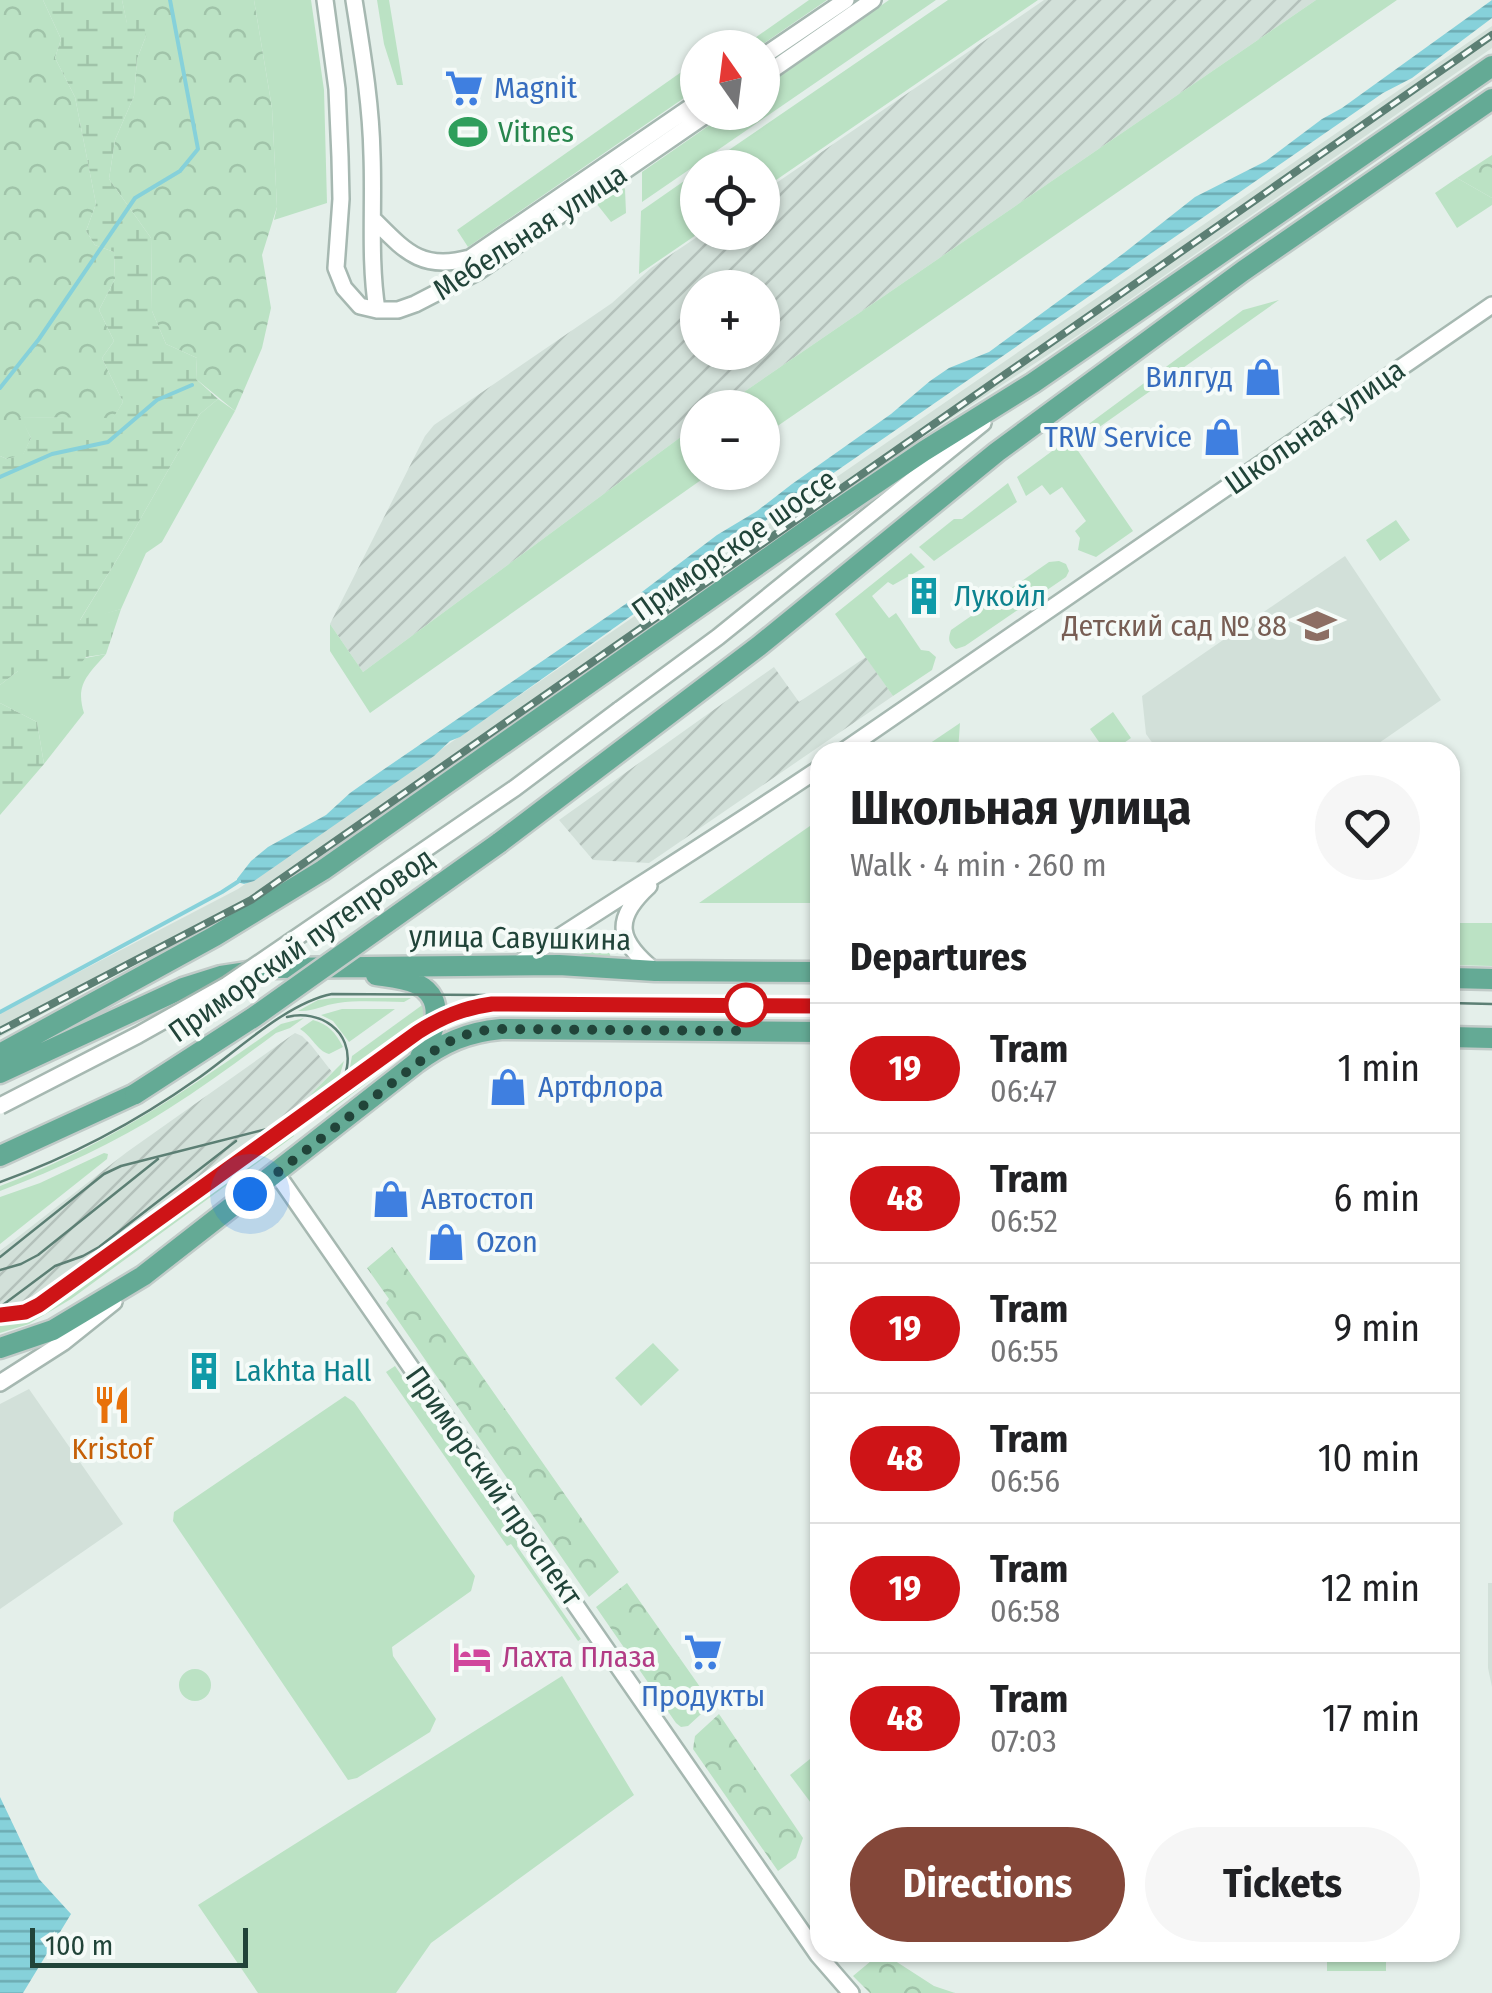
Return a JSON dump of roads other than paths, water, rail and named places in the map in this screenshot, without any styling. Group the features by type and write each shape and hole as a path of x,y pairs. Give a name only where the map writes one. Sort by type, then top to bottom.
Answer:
{"main road":[{"name":"Приморское шоссе","path":"0,1054 215,936 323,870 816,524 1033,383 1492,66"},
{"name":"Приморский путепровод","path":"0,1156 135,1094 254,1017 499,843 759,646 1028,428 1243,271 1492,100"},
{"name":"улица Савушкина","path":"0,1073 183,988 221,976 273,968 516,965 810,972"},
{"path":"325,966 424,987 434,1003 436,1021 416,1063"},
{"path":"1460,978 1492,978"},
{"path":"0,1348 53,1330 143,1276 416,1063 456,1038 500,1029 810,1032"},
{"path":"1460,1038 1492,1038"}],"street":[{"path":"325,0 337,89 340,157 336,268 344,288 360,306 377,310 372,276 372,148 354,0"},
{"path":"780,46 846,0"},
{"path":"780,64 874,0"},
{"name":"Мебельная улица","path":"374,220 410,254 434,264 470,258 680,114"},
{"name":"Мебельная улица","path":"377,310 398,310 415,304 478,271 684,130"},
{"name":"Школьная улица","path":"857,742 1492,305"},
{"path":"0,1106 227,984 515,788 718,637 1033,383"},
{"path":"516,965 810,775"},
{"path":"655,971 634,954 624,928 633,901 669,869"},
{"name":"Приморский проспект","path":"277,1174 810,1943"},
{"path":"0,1382 64,1342 143,1276"},
{"name":"Приморский проспект","path":"824,1962 851,1993"}],"water":[{"path":"1492,0 1492,18 1412,78 1383,93 806,492 254,881 237,882 251,861 268,847 326,815 350,793 630,601 717,535 757,511 930,381 949,368 989,352 1195,197 1266,161"},
{"path":"0,1797 39,1879 71,1914 23,1993 0,1993"}],"waterway":[{"path":"0,388 39,339 135,198 180,171 198,149 170,0"},
{"path":"0,477 52,454 108,442 157,400 192,385"},
{"path":"0,1012 239,881"}],"tram line":[{"path":"0,1182 77,1150 126,1124 197,1079 279,1018 315,999 332,994 485,995"},
{"path":"1460,1003 1492,1004"},
{"path":"0,1315 25,1312 39,1305 418,1032 453,1014 492,1004 810,1006"},
{"name":"19","path":"0,1315 25,1312 39,1305 418,1032 452,1013 492,1004 810,1006"},
{"path":"287,1017 311,1016 339,1033 345,1043 347,1067 337,1090"},
{"path":"0,1257 104,1174 121,1166 279,1126"},
{"path":"0,1307 55,1266 99,1247 236,1141"},
{"path":"0,1270 38,1255 158,1159"}],"railway":[{"path":"0,1031 251,900 1492,35"}],"place":[{"name":"Magnit","path":"464,88"},
{"name":"Vitnes","path":"468,132"},
{"name":"Вилгуд","path":"1263,377"},
{"name":"TRW Service","path":"1222,437"},
{"name":"Лукойл","path":"924,596"},
{"name":"Детский сад № 88","path":"1317,626"},
{"name":"Артфлора","path":"508,1087"},
{"name":"Автостоп","path":"391,1199"},
{"name":"Ozon","path":"446,1242"},
{"name":"Lakhta Hall","path":"204,1371"},
{"name":"Kristof","path":"112,1405"},
{"name":"Продукты","path":"703,1652"},
{"name":"Лахта Плаза","path":"472,1657"}]}
